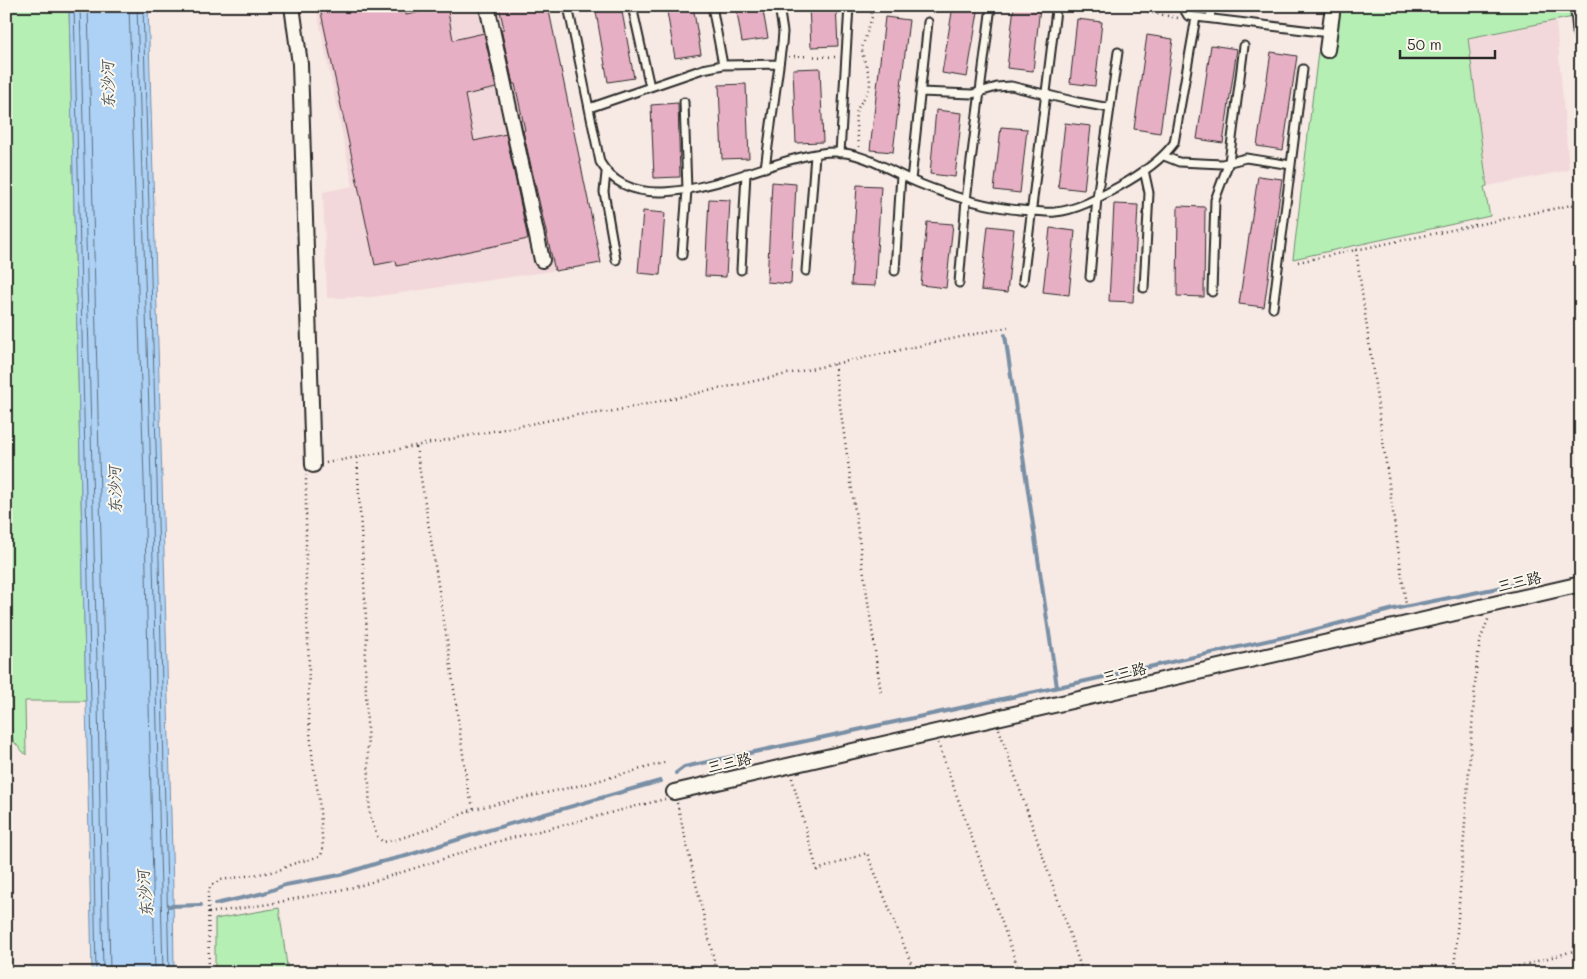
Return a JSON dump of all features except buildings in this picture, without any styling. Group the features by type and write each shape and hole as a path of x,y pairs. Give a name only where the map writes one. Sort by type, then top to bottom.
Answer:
{"street":[{"path":"292,6 300,64 313,464"},
{"path":"487,6 542,260"},
{"path":"1327,50 1333,6"},
{"path":"1578,6 1581,36"},
{"name":"三三路","path":"675,794 789,765 1581,584"}],"lane":[{"path":"568,6 600,162 606,173 620,184 638,190 663,193 687,190 805,156 840,153 858,157 911,180 966,200 1013,210 1055,212 1086,204 1126,182 1164,156 1174,143 1192,16"},
{"path":"632,6 650,87"},
{"path":"712,6 723,65"},
{"path":"765,168 781,56 783,32 779,6"},
{"path":"840,153 845,57 850,6"},
{"path":"958,283 966,200 991,6"},
{"path":"1182,6 1192,16 1329,33"},
{"path":"1210,18 1212,6"},
{"path":"1022,281 1056,10"},
{"path":"911,180 928,22"},
{"path":"1212,292 1215,200 1229,162 1244,46"},
{"path":"1090,278 1097,198 1118,52"},
{"path":"589,108 703,69 723,65 780,64"},
{"path":"1273,308 1303,69"},
{"path":"920,92 972,94 997,87 1011,86 1110,108"},
{"path":"682,255 687,190 684,102"},
{"path":"806,271 815,155"},
{"path":"1164,156 1179,162 1222,164 1246,158 1291,165"},
{"path":"1144,170 1149,193 1144,288"},
{"path":"606,173 604,192 616,260"},
{"path":"741,270 746,173"},
{"path":"895,271 901,175"}],"path":[{"path":"858,157 857,112 870,88 870,74 862,48 872,17 871,6"},
{"path":"1118,6 1177,18 1192,16"},
{"path":"781,56 845,57"},
{"path":"1298,262 1581,203"},
{"path":"1356,250 1406,605"},
{"path":"209,973 208,893 211,885 221,880 277,871 292,864 321,856 319,799 308,711 306,473 313,464 357,458 577,415 613,411 1008,327"},
{"path":"834,364 881,693"},
{"path":"416,447 449,653 468,792 474,809"},
{"path":"357,458 367,637 365,661 370,816 377,836 383,842 396,840 423,831 474,809 586,784 667,762"},
{"path":"1456,973 1455,959 1477,659 1481,638 1493,604"},
{"path":"996,718 1083,973"},
{"path":"934,732 1020,973"},
{"path":"789,765 817,870 867,854 915,973"},
{"path":"6,784 10,973"},
{"path":"209,912 269,904 359,886 496,842 675,794 717,973"},
{"path":"1494,973 1581,949"}],"shaded area":[{"path":"316,6 504,6 559,270 372,297 327,298 323,192 353,186"},
{"path":"1556,21 1569,170 1487,186 1468,38"}],"green space":[{"path":"6,6 69,6 86,701 25,701 26,755 13,741 11,722 6,466"},
{"path":"1337,6 1572,6 1573,17 1468,38 1487,186 1484,187 1490,216 1293,259 1318,52 1331,52"},
{"path":"279,908 288,973 215,973 215,919"}],"water":[{"name":"东沙河","path":"69,6 148,6 174,973 92,973"}],"waterway":[{"path":"1005,335 1057,687"},
{"path":"676,773 684,767 1302,633 1394,609 1523,583"},
{"path":"215,904 264,893 285,885 340,875 660,781"},
{"path":"169,906 201,905"}]}
